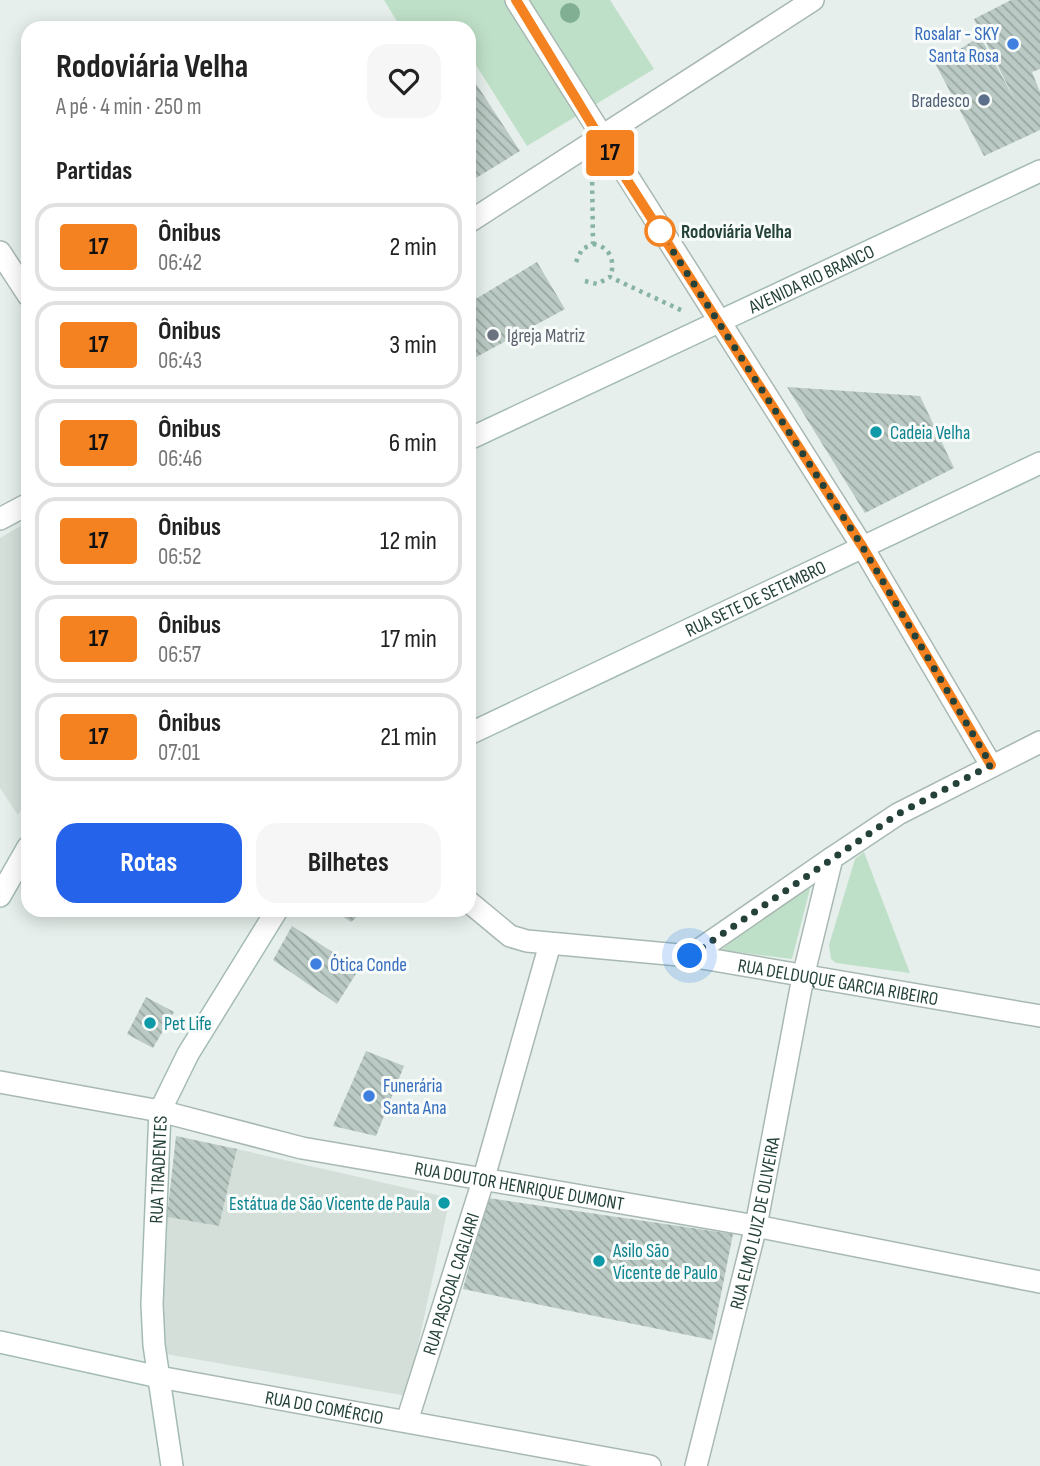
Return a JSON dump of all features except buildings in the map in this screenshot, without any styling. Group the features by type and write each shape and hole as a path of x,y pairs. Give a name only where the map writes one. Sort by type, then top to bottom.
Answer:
{"street":[{"path":"516,0 600,138 862,546 991,765"},
{"path":"476,218 813,0"},
{"name":"AVENIDA RIO BRANCO","path":"476,436 1040,171"},
{"path":"0,252 21,284"},
{"name":"RUA SETE DE SETEMBRO","path":"476,731 1040,463"},
{"path":"0,519 21,508"},
{"path":"690,956 898,814 1040,742"},
{"path":"2,887 21,858"},
{"name":"RUA ELMO LUIZ DE OLIVEIRA","path":"696,1466 756,1226 803,977 832,858"},
{"name":"RUA DELDUQUE GARCIA RIBEIRO","path":"476,907 510,936 550,944 690,956 1040,1016"},
{"name":"RUA TIRADENTES","path":"172,1466 152,1304 160,1111 188,1054 273,917"},
{"name":"RUA PASCOAL CAGLIARI","path":"407,1422 484,1181 550,944"},
{"name":"RUA DOUTOR HENRIQUE DUMONT","path":"0,1082 160,1111 302,1148 756,1226 1040,1282"},
{"name":"RUA DO COMÉRCIO","path":"0,1342 159,1377 650,1466"}],"path":[{"path":"592,162 593,244"},
{"path":"576,262 582,249 593,244 601,245 611,258 610,277"},
{"path":"585,281 597,285 610,277"},
{"path":"610,277 693,316"}],"shaded area":[{"path":"21,526 21,810 18,815 0,788 0,538"},
{"path":"237,1149 450,1198 407,1396 160,1353 167,1217 219,1226"}],"green space":[{"path":"384,0 610,0 654,69 527,146 476,65 476,21 397,21"},
{"path":"864,852 910,973 836,963 831,959 829,945 855,859"},
{"path":"813,877 792,959 721,950"}],"bus line":[{"name":"17","path":"516,0 600,138 862,546 991,765"}],"place":[{"name":"Rosalar - SKY Santa Rosa","path":"1013,44"},
{"name":"Bradesco","path":"984,100"},
{"name":"Rodoviária Velha","path":"660,231"},
{"name":"Igreja Matriz","path":"493,335"},
{"name":"Cadeia Velha","path":"876,432"},
{"name":"Ótica Conde","path":"316,964"},
{"name":"Pet Life","path":"150,1023"},
{"name":"Funerária Santa Ana","path":"369,1096"},
{"name":"Estátua de São Vicente de Paula","path":"444,1203"},
{"name":"Asilo São Vicente de Paulo","path":"599,1261"}],"route":[{"path":"660,231 862,546 991,765 898,814 690,956"}]}
